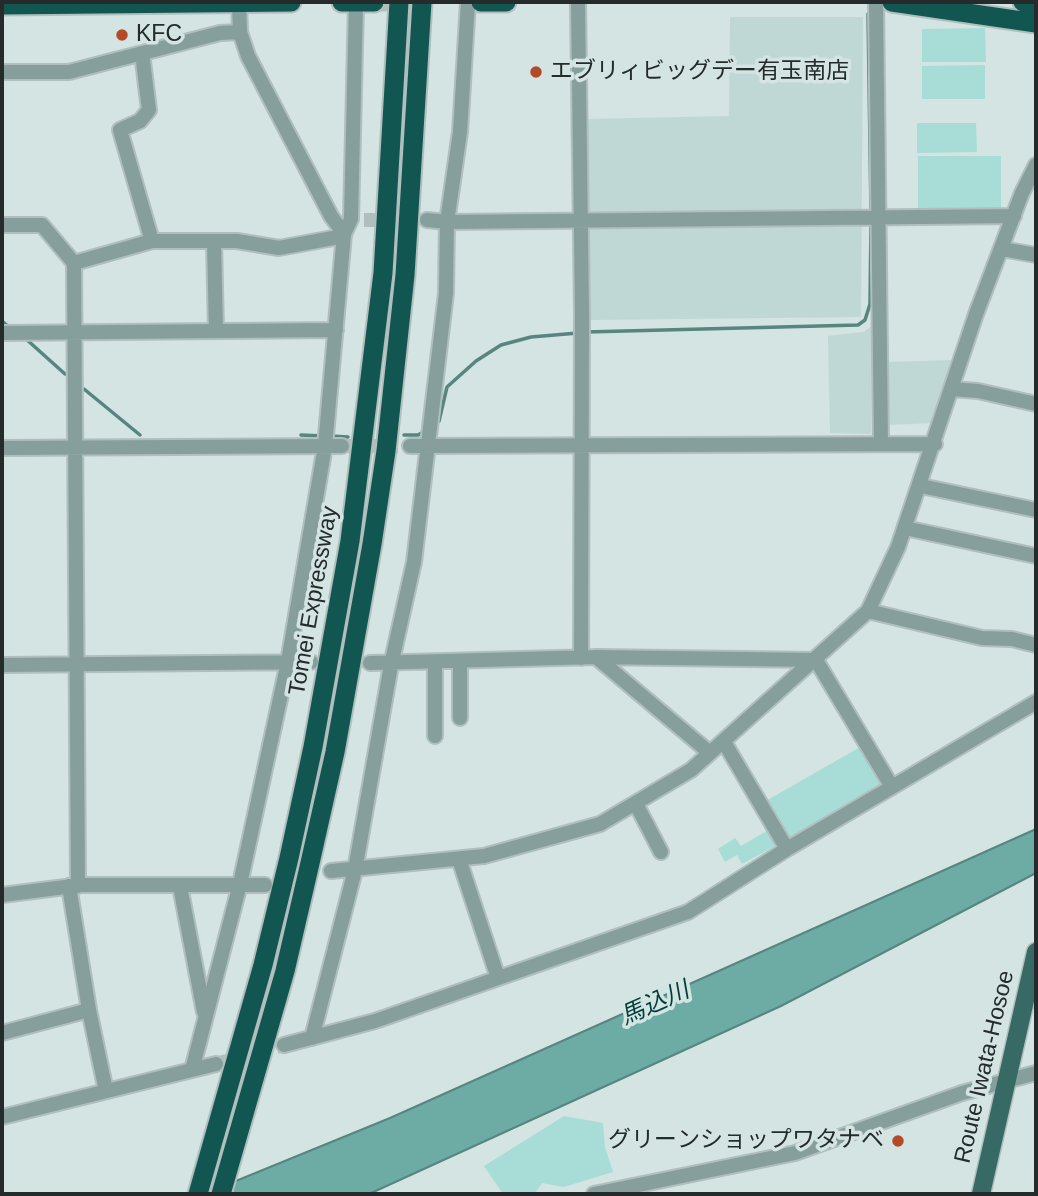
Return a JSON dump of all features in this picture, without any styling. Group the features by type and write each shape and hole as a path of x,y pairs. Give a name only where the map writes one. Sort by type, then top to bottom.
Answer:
{"highway":[{"path":"2,5 291,2"},
{"path":"342,2 374,2"},
{"name":"Tomei Expressway","path":"198,1194 264,965 313,747 332,646 364,443 382,286 400,2"},
{"name":"Tomei Expressway","path":"220,1194 285,971 335,752 368,571 396,363 424,2"},
{"path":"481,2 506,2"},
{"path":"892,2 1036,23"},
{"path":"1023,2 1036,4"}],"main road":[{"name":"Route Iwata-Hosoe","path":"981,1194 1036,951"}],"street":[{"path":"192,1070 240,884 288,662 326,445 344,235 357,219 356,2"},
{"path":"394,2 397,63"},
{"path":"312,1038 355,870 391,665 414,562 446,293 447,222 460,132 468,2"},
{"path":"578,2 582,443 588,658"},
{"path":"876,2 881,444"},
{"path":"239,3 240,32 251,62 331,216 344,235"},
{"path":"2,72 69,72 220,33 240,32"},
{"path":"142,53 149,110 140,121 120,130 152,241"},
{"path":"331,871 484,856 600,824 691,770 868,611 921,486 1002,249 1036,165"},
{"path":"427,220 447,222 1014,216"},
{"path":"2,225 42,225 74,263 77,664 74,886 89,1010 106,1091"},
{"path":"74,263 152,241 249,241 279,248 344,235"},
{"path":"214,241 216,331"},
{"path":"1002,249 1036,255"},
{"path":"2,333 336,330"},
{"path":"952,390 978,391 1036,404"},
{"path":"410,446 428,441 935,444"},
{"path":"2,449 342,446"},
{"path":"921,486 1036,510"},
{"path":"905,528 1036,556"},
{"path":"868,611 982,638 1012,639 1036,645"},
{"path":"588,658 710,753"},
{"path":"370,663 391,665 588,658 816,660"},
{"path":"816,660 892,786"},
{"path":"2,665 311,662"},
{"path":"460,662 460,719"},
{"path":"435,663 435,736"},
{"path":"284,1045 375,1021 688,912 787,849 1036,702"},
{"path":"724,741 787,849"},
{"path":"636,804 661,852"},
{"path":"459,859 498,978"},
{"path":"2,895 74,886 265,885"},
{"path":"180,886 205,1017"},
{"path":"2,1034 89,1010"},
{"path":"2,1117 216,1063"},
{"path":"594,1194 795,1153 1008,1080 1036,1073"}],"shaded area":[{"path":"730,17 863,17 861,317 591,320 587,119 729,116"},
{"path":"985,28 986,62 922,62 922,29"},
{"path":"985,65 985,99 922,99 922,66"},
{"path":"917,123 976,123 977,152 917,153"},
{"path":"918,156 1001,156 1001,210 918,209"},
{"path":"872,326 871,434 830,433 828,336 863,332"},
{"path":"954,360 933,423 887,425 886,362"},
{"path":"862,746 882,780 882,785 787,841 764,802"},
{"path":"770,829 777,845 742,864 737,855 725,862 718,849 735,838 741,846"},
{"path":"564,1116 603,1123 605,1147 613,1172 564,1187 542,1183 535,1193 503,1194 484,1166"}],"water":[{"name":"馬込川","path":"1036,829 1036,873 781,1006 369,1194 204,1194 390,1118"}],"waterway":[{"path":"868,14 871,213"},
{"path":"586,332 858,325 865,320 870,304 871,221"},
{"path":"2,321 10,328"},
{"path":"434,424 439,421 447,387 476,361 501,345 531,337 578,333"},
{"path":"26,339 65,374"},
{"path":"84,389 140,435"},
{"path":"404,435 418,435 425,431"},
{"path":"301,435 323,436"},
{"path":"331,436 348,437"}],"tunnel":[{"path":"374,2 414,2"},
{"path":"364,220 394,220"},
{"path":"342,446 410,446"},
{"path":"216,1064 284,1045"}],"place":[{"name":"KFC","path":"122,35"},
{"name":"エブリィビッグデー有玉南店","path":"536,72"},
{"name":"グリーンショップワタナベ","path":"898,1141"}]}
